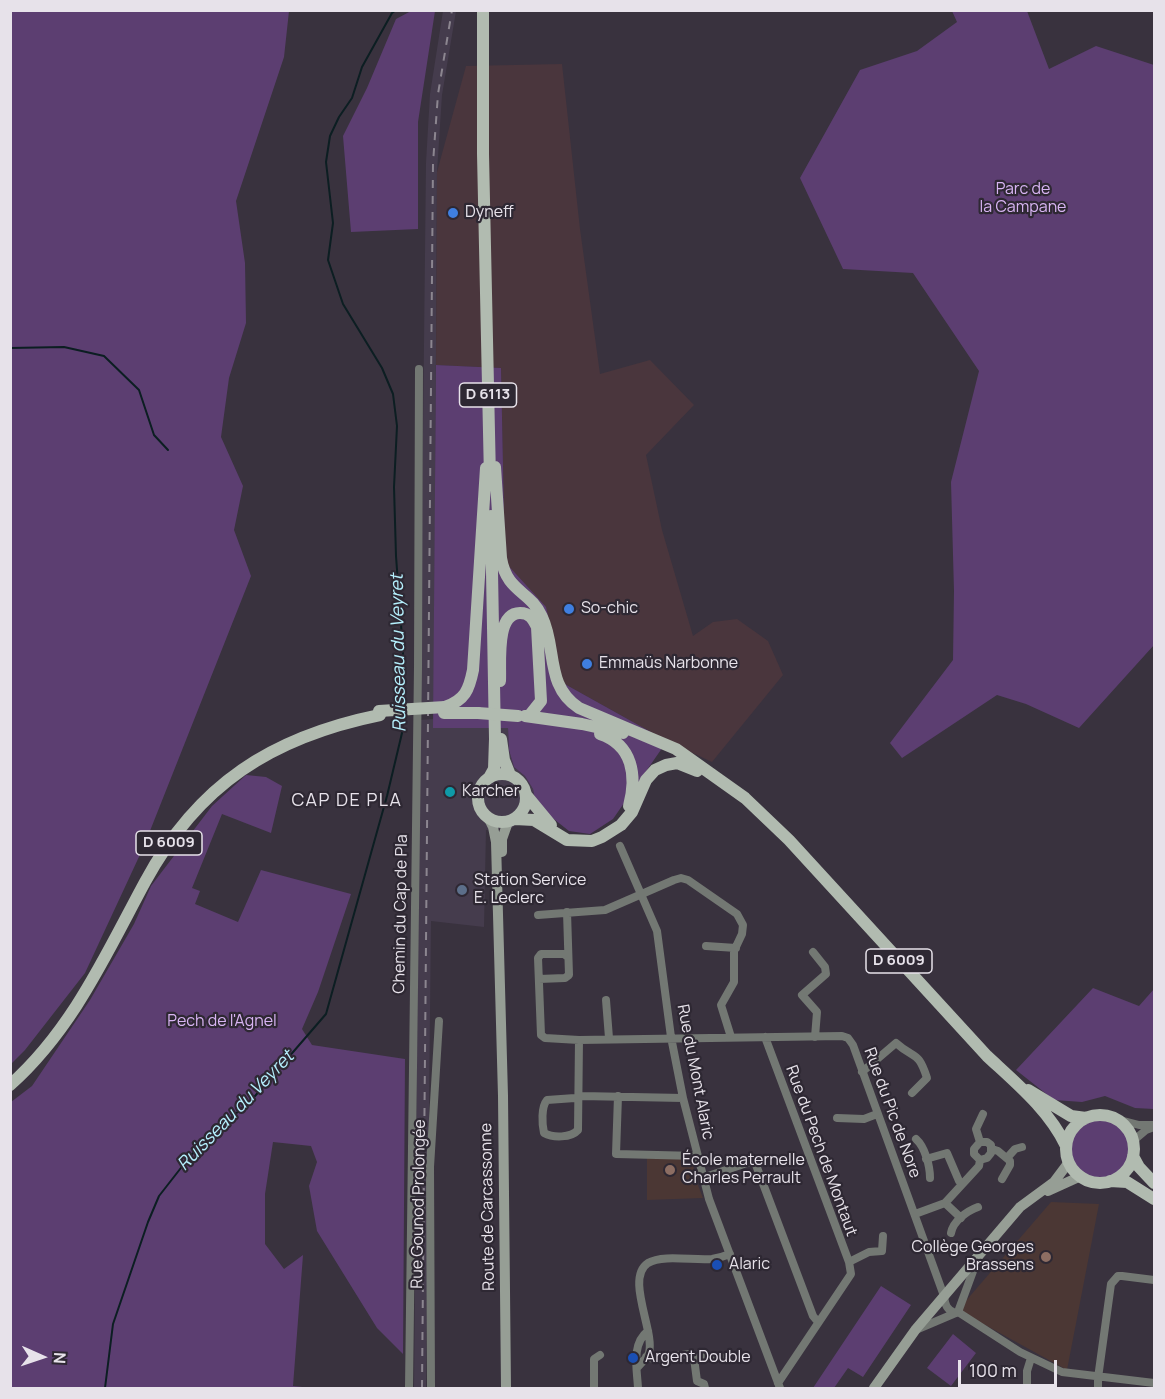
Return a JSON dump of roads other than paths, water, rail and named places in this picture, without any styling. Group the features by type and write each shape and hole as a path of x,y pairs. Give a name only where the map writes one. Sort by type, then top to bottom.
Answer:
{"main road":[{"name":"D 6113","path":"483,10 483,145 495,739 494,769 489,778"},
{"name":"D 6113","path":"488,10 488,142 499,707 504,760 510,775"},
{"path":"445,710 461,700 468,692 473,670 489,419"},
{"path":"495,467 504,573 513,586 531,601 542,616 562,693 579,708 676,749 695,763"},
{"path":"499,707 502,630 509,616 524,613 533,619 537,627 541,701 523,716"},
{"name":"D 6009","path":"10,1078 46,1041 78,996 161,845 198,798 252,755 309,728 348,716 445,710 523,716 621,732 657,744 695,763 745,798 789,840 987,1056 1049,1119 1066,1146"},
{"name":"D 6009","path":"10,1085 50,1043 77,1007 96,976 151,871 178,830 202,802 255,761 293,740 325,728 379,713"},
{"path":"523,716 600,734 614,739 621,745 629,759 633,777 629,804 621,825"},
{"path":"575,840 547,821 526,796 521,783 510,775 502,774 489,778 480,788 478,795 481,808 488,818 494,821 534,820 567,840 584,841 602,837 621,825 632,812 646,780 655,770 677,763 691,768 730,792 789,840"},
{"path":"511,820 524,809 526,796"},
{"name":"Route de Carcassonne","path":"488,818 493,827 496,842 506,1389"},
{"name":"Route de Carcassonne","path":"501,1026 502,846 511,820"},
{"name":"D 6009","path":"1012,1079 1071,1116 1086,1118"},
{"path":"1109,1181 1125,1171 1132,1156 1132,1141 1127,1129 1116,1119 1100,1115 1086,1118 1070,1132 1066,1146 1069,1162 1081,1176 1095,1182 1127,1182 1155,1199"},
{"path":"1132,1156 1155,1183"},
{"path":"874,1389 916,1329 1020,1207 1054,1182 1069,1162"},
{"path":"1034,1197 1081,1176"}],"street":[{"name":"Chemin du Cap de Pla","path":"409,1389 418,667 419,369"},
{"name":"Rue du Mont Alaric","path":"620,846 657,931 671,1037 683,1098 709,1199 779,1386"},
{"path":"538,915 604,910 674,880 681,878 688,880 737,914 743,925 736,948 734,982 721,1005 731,1037"},
{"path":"567,912 569,975 565,978 539,979 538,958 541,954 564,954 568,957"},
{"path":"706,946 736,948"},
{"path":"813,952 825,967 826,974 802,995 817,1012 815,1036"},
{"name":"Rue du Pic de Nore","path":"539,979 542,1035 545,1038 579,1040 671,1037 815,1036 848,1038 853,1045 948,1309 958,1310"},
{"path":"606,1000 609,1038"},
{"name":"Rue Gounod Prolongée","path":"431,1389 430,1167 439,1021"},
{"name":"Rue du Pech de Montaut","path":"765,1037 849,1262 851,1274 818,1322"},
{"path":"579,1040 578,1097 578,1130 575,1134 548,1136 544,1133 543,1104 547,1100 578,1097 618,1096 683,1098"},
{"path":"862,1072 896,1043 904,1050 916,1055 927,1078 912,1093"},
{"path":"618,1096 616,1155 698,1156"},
{"path":"837,1119 864,1119 877,1114"},
{"path":"980,1142 976,1129 983,1114"},
{"path":"1116,1119 1139,1125 1155,1126"},
{"path":"1132,1141 1155,1126"},
{"path":"916,1139 921,1143 930,1178"},
{"path":"980,1160 974,1154 974,1149 980,1142 987,1142 992,1149 1007,1158 1010,1165 1002,1179"},
{"path":"1007,1158 1015,1149 1022,1147"},
{"path":"980,1160 987,1158 992,1149"},
{"path":"926,1159 947,1153 962,1184"},
{"path":"915,1214 945,1203 979,1166 980,1160"},
{"path":"705,1177 753,1161 813,1316 818,1322 779,1386"},
{"path":"945,1203 961,1218"},
{"path":"951,1233 952,1226 972,1209 978,1208"},
{"path":"849,1262 869,1252 882,1251 883,1236"},
{"path":"637,1368 649,1352 648,1331 639,1278 641,1270 647,1264 663,1259 714,1259 730,1254"},
{"path":"916,1329 958,1310 978,1258"},
{"path":"1098,1389 1111,1284 1118,1276 1155,1280"},
{"path":"958,1310 1031,1358 1062,1372 1155,1383"},
{"path":"638,1389 636,1349 641,1336 648,1331"},
{"path":"646,1357 655,1359 689,1354 694,1358 697,1380 704,1384 705,1389"},
{"path":"594,1389 594,1359 600,1355"},
{"path":"694,1358 721,1357"},
{"path":"1027,1389 1027,1371 1031,1358"}],"waterway":[{"name":"Ruisseau du Veyret","path":"396,10 392,13 362,67 352,98 330,136 326,162 333,223 328,260 343,304 382,368 393,394 397,426 394,487 403,652 403,705"},
{"path":"10,348 64,347 104,356 139,390 154,435 168,450"},
{"name":"Ruisseau du Veyret","path":"105,1388 113,1324 159,1196 191,1155 255,1096 326,1014 387,796 402,733 403,714"}],"railway":[{"path":"422,1388 433,163 438,94 452,10"}],"place":[{"name":"Dyneff","path":"453,213"},
{"name":"So-chic","path":"569,609"},
{"name":"Emmaüs Narbonne","path":"587,664"},
{"name":"Karcher","path":"450,792"},
{"name":"Station Service E. Leclerc","path":"462,890"},
{"name":"École maternelle Charles Perrault","path":"670,1170"},
{"name":"Collège Georges Brassens","path":"1046,1257"},
{"name":"Alaric","path":"717,1265"},
{"name":"Argent Double","path":"633,1358"}],"district":[{"name":"CAP DE PLA","path":"347,801"}],"park label":[{"name":"Parc de la Campane","path":"1023,199"},
{"name":"Pech de l'Agnel","path":"222,1022"}]}
